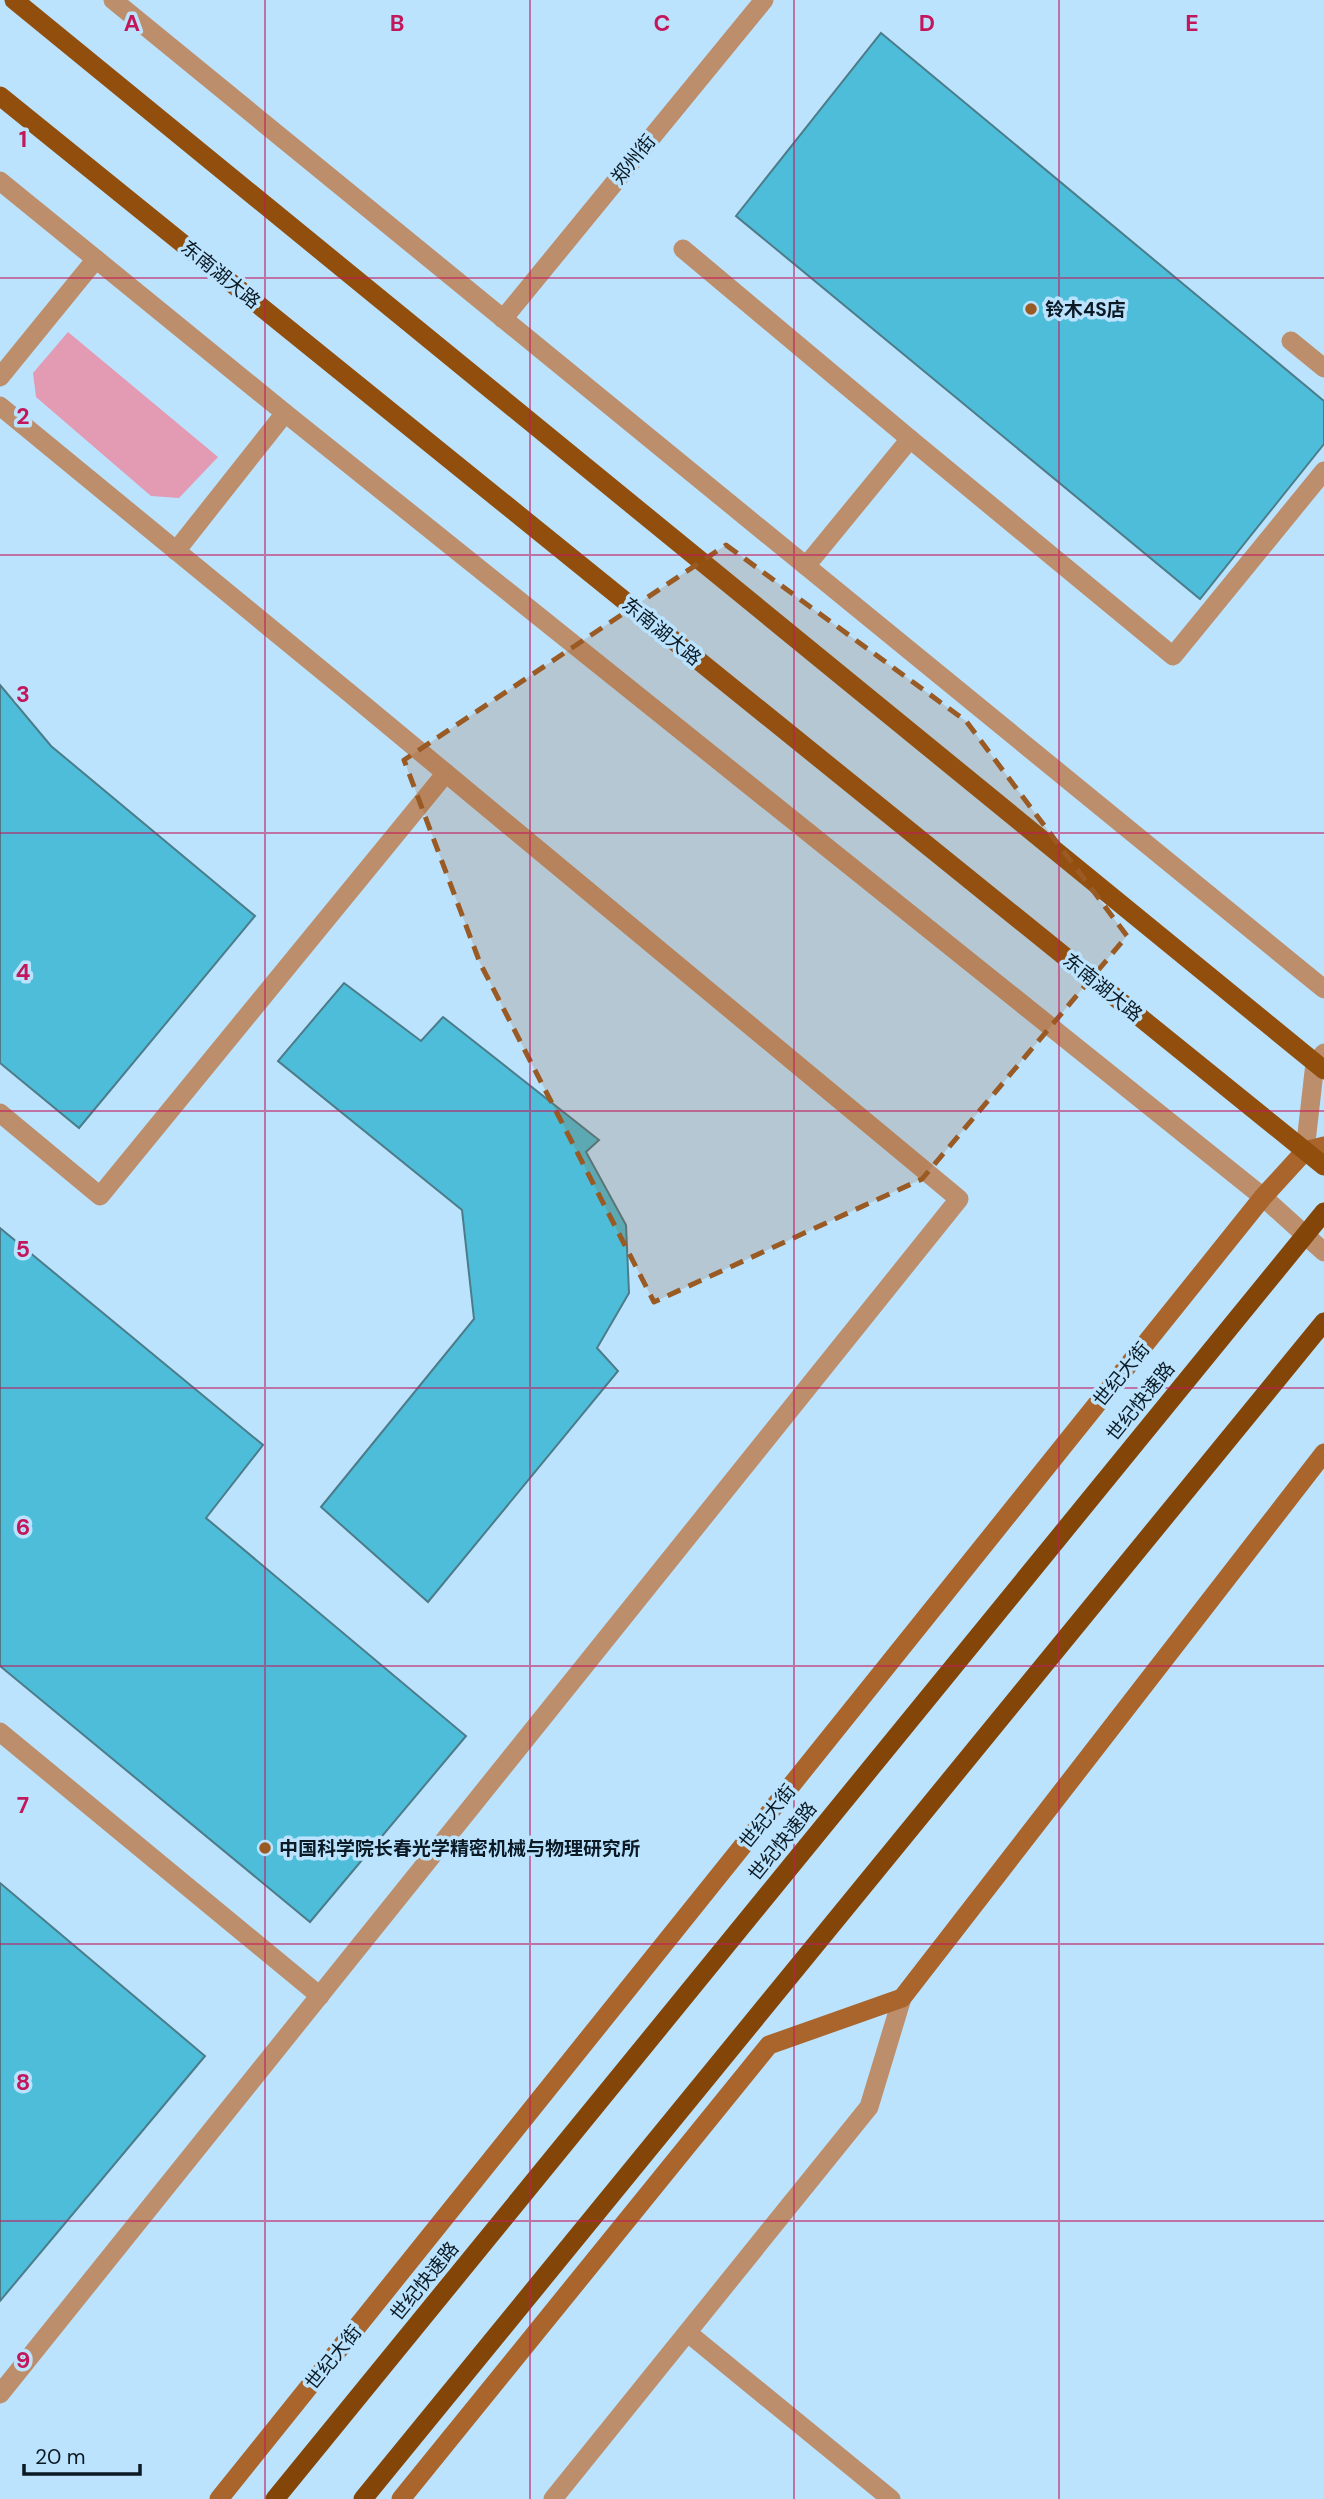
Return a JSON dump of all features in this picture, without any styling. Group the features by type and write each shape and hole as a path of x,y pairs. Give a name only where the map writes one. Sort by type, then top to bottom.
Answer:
{"highway":[{"name":"世纪快速路","path":"275,2499 1324,1212"},
{"path":"363,2499 1324,1322"}],"main road":[{"path":"14,0 1321,1062"},
{"name":"东南湖大路","path":"0,96 1315,1148 1324,1166"},
{"name":"世纪大街","path":"219,2499 1263,1197 1315,1148"},
{"path":"401,2499 769,2045 902,1998 1324,1454"}],"street":[{"path":"113,0 1324,989"},
{"name":"郑州街","path":"503,319 764,0"},
{"path":"0,181 285,413 1263,1197 1324,1252"},
{"path":"683,249 1173,656 1324,471"},
{"path":"0,377 96,259"},
{"path":"1292,341 1324,368"},
{"path":"0,406 959,1199 0,2394"},
{"path":"176,551 285,413"},
{"path":"806,566 910,439"},
{"path":"0,1113 100,1196 446,773"},
{"path":"1315,1148 1321,1062"},
{"path":"0,1732 320,1996"},
{"path":"553,2499 869,2108 902,1998"},
{"path":"688,2333 891,2499"}],"highlighted area":[{"path":"726,545 966,721 1127,936 922,1179 654,1302 480,963 404,760"}],"shaded area":[{"path":"68,332 218,457 179,498 151,496 36,397 33,373"}],"building":[{"name":"铃木4S店","path":"881,33 1324,401 1324,444 1200,599 736,216"},
{"path":"0,685 51,746 255,916 79,1128 0,1063"},
{"path":"344,983 421,1041 443,1017 599,1140 586,1152 626,1225 629,1293 597,1348 618,1371 428,1602 321,1507 474,1319 462,1210 278,1061"},
{"path":"0,1228 263,1445 206,1518 466,1736 310,1922 0,1666"},
{"path":"0,1883 205,2056 0,2301"}],"place":[{"name":"铃木4S店","path":"1031,309"},
{"name":"中国科学院长春光学精密机械与物理研究所","path":"265,1848"}]}
